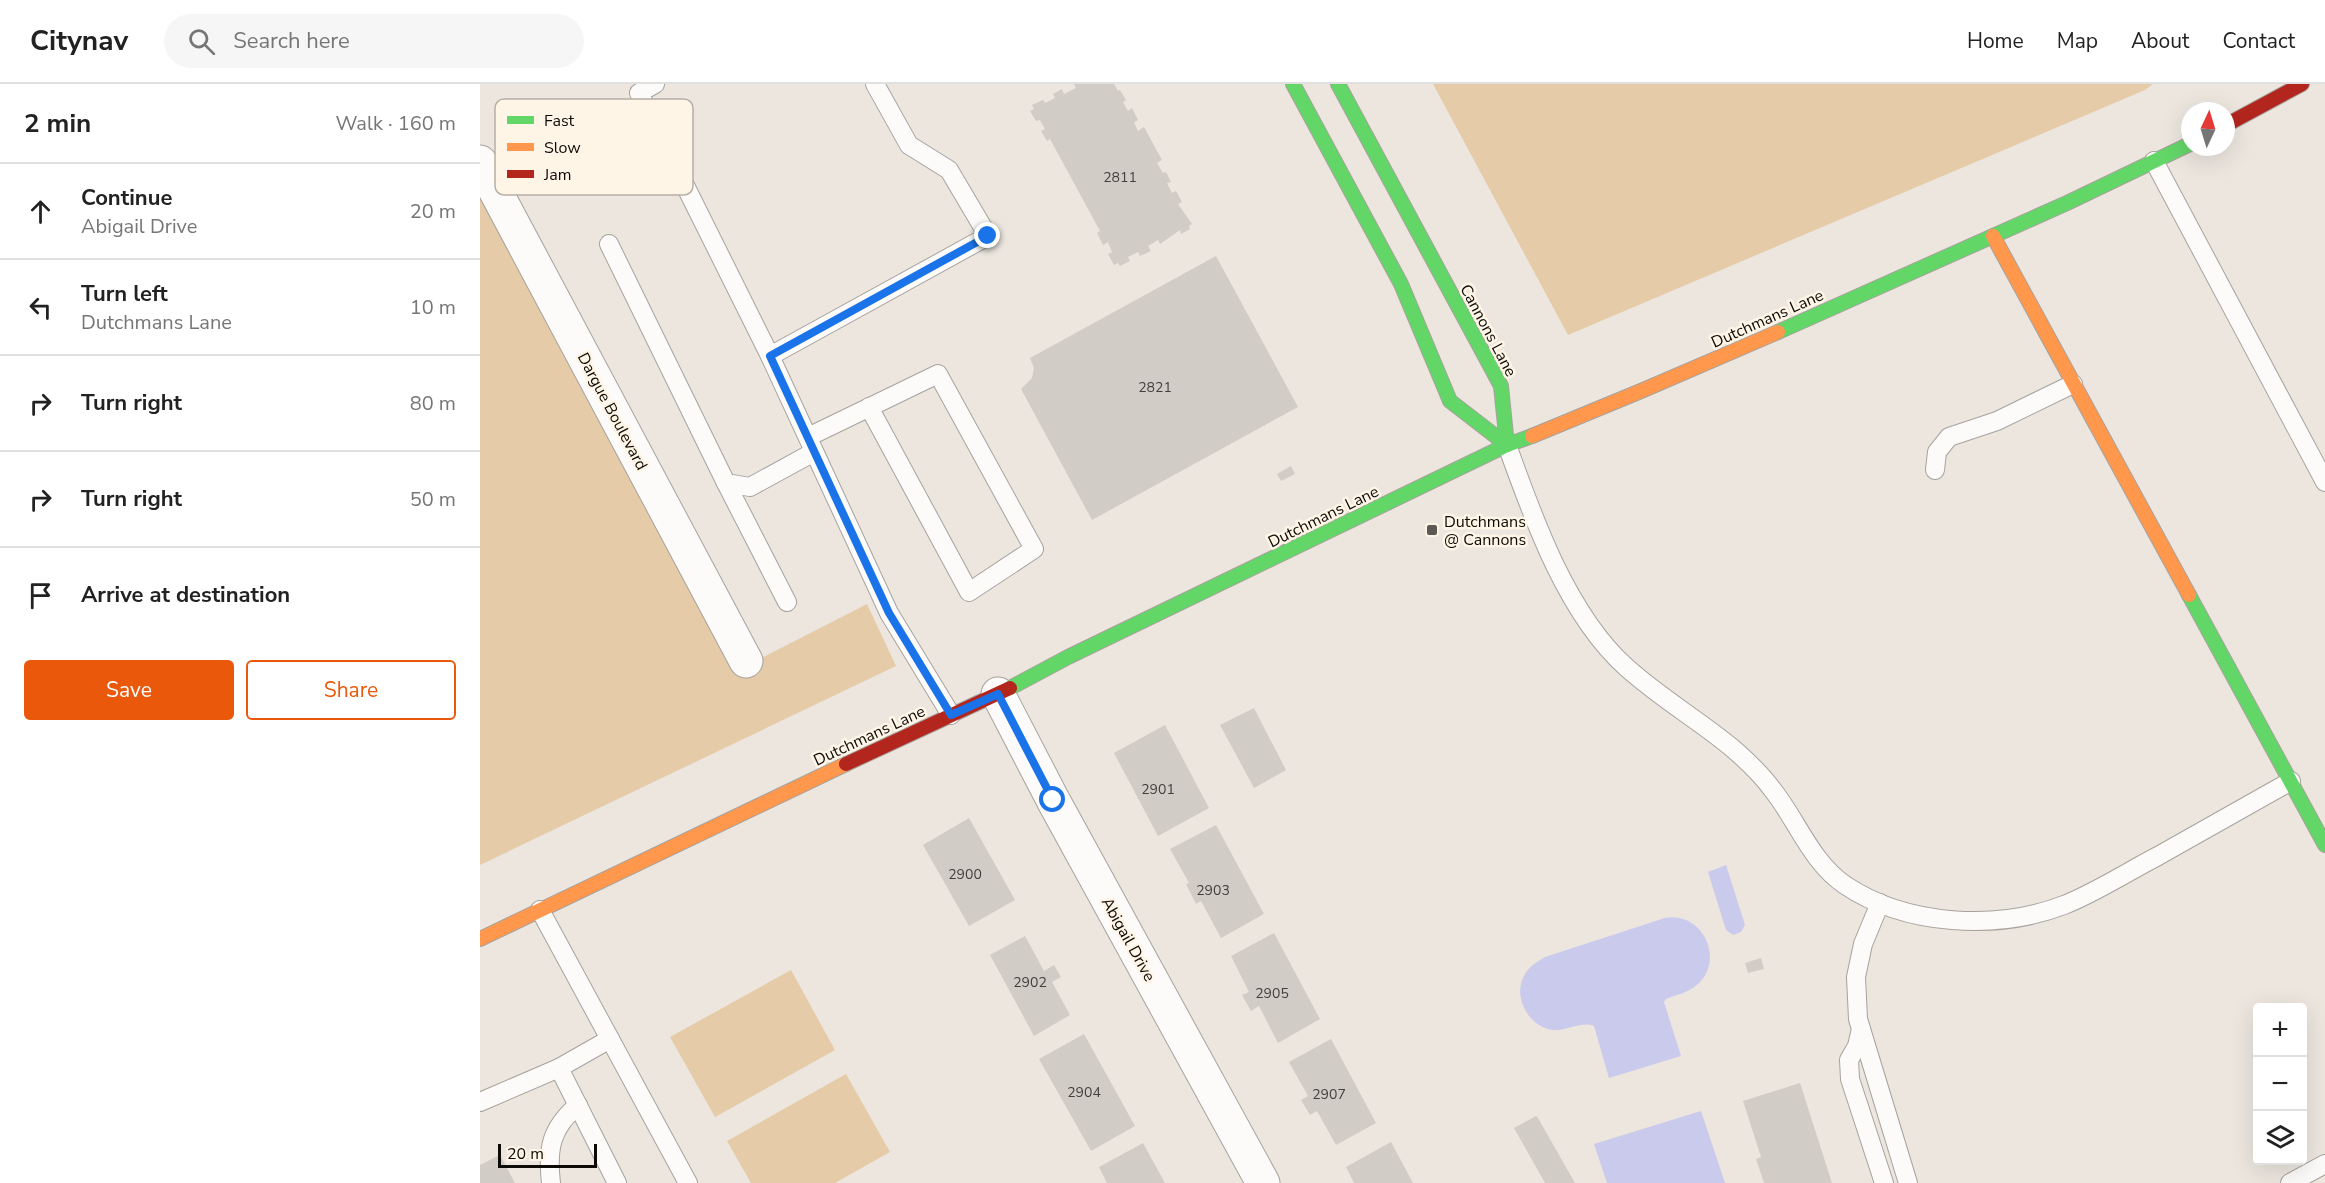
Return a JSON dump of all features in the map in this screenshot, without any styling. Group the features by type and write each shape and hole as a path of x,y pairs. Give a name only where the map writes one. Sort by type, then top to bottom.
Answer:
{"main road":[{"path":"1293,84 1401,284 1450,401 1507,445"},
{"name":"Cannons Lane","path":"1338,84 1501,386 1507,445"},
{"path":"2235,120 2302,84"},
{"name":"Dutchmans Lane","path":"480,939 998,694 1068,657 1507,445 1569,422 1718,358 1993,236 2181,148"},
{"path":"1993,236 2325,845"}],"street":[{"name":"Dargue Boulevard","path":"480,162 495,190"},
{"name":"Dargue Boulevard","path":"498,195 746,661"},
{"name":"Abigail Drive","path":"998,694 1058,810 1263,1183"}],"lane":[{"path":"642,99 639,93 655,84"},
{"path":"770,356 988,236 949,170 909,145 875,84"},
{"path":"2154,161 2325,482"},
{"path":"690,195 770,356 889,613 951,715"},
{"path":"609,244 787,602"},
{"path":"726,483 750,488 811,444 869,407 938,374 1034,549 969,592 869,407"},
{"path":"1935,470 1936,452 1949,437 1997,421 2073,384"},
{"path":"1507,445 1530,510 1550,554 1594,630 1624,666 1680,711 1731,747 1772,788 1818,859 1837,878 1880,903 1942,919 1977,922 2015,918 2055,908 2065,905 2146,862 2291,781"},
{"path":"1880,903 1863,944 1856,977 1858,1019 1908,1183"},
{"path":"540,910 688,1183"},
{"path":"1861,1029 1857,1046 1849,1060 1850,1079 1884,1183"},
{"path":"480,1102 559,1068 610,1039"},
{"path":"559,1068 617,1183"},
{"path":"550,1183 551,1142 563,1118 578,1105"},
{"path":"2290,1183 2307,1178 2325,1164"}],"shaded area":[{"path":"1433,84 2153,84 2145,90 1568,335"},
{"path":"480,174 744,667 867,604 896,666 480,865"},
{"path":"791,970 835,1050 715,1117 670,1037"},
{"path":"846,1074 890,1152 835,1183 751,1183 727,1141"}],"water":[{"path":"1726,865 1745,925 1741,932 1733,935 1726,930 1708,872"},
{"path":"1665,918 1678,918 1689,922 1705,938 1709,949 1710,961 1699,983 1664,1002 1681,1056 1609,1078 1594,1026 1583,1025 1554,1030 1540,1026 1524,1008 1520,992 1521,984 1528,970 1545,957"},
{"path":"1701,1111 1725,1183 1607,1183 1594,1144"}],"building":[{"path":"1074,84 1114,84 1118,91 1120,90 1126,100 1123,102 1128,111 1132,108 1138,120 1134,122 1138,131 1144,127 1162,160 1157,163 1163,173 1166,172 1171,182 1167,183 1172,193 1176,191 1182,202 1178,204 1192,224 1189,226 1190,229 1181,234 1180,230 1160,244 1158,240 1148,246 1151,251 1140,256 1138,252 1128,257 1130,261 1120,266 1118,263 1114,265 1108,254 1112,252 1108,242 1103,245 1097,233 1100,231 1050,139 1047,141 1041,131 1045,129 1040,120 1036,121 1030,111 1034,109 1032,105 1043,100 1045,103 1055,98 1053,94 1062,89 1064,94 1076,88"},
{"path":"1216,256 1298,407 1092,520 1021,389 1032,378 1034,368 1030,358"},
{"path":"1291,466 1295,474 1281,481 1277,474"},
{"path":"1254,708 1286,770 1254,788 1220,725"},
{"path":"1165,725 1209,808 1158,836 1114,753"},
{"path":"969,818 1015,900 969,926 923,845"},
{"path":"1216,825 1264,914 1221,938 1201,901 1196,904 1186,884 1189,883 1170,849"},
{"path":"1274,933 1320,1019 1278,1043 1259,1006 1251,1011 1242,995 1249,992 1231,956"},
{"path":"1025,936 1044,971 1054,965 1061,977 1052,982 1070,1015 1034,1036 990,955"},
{"path":"1761,958 1764,969 1748,973 1745,963"},
{"path":"1084,1034 1135,1126 1091,1151 1039,1059"},
{"path":"1331,1039 1376,1123 1336,1145 1317,1111 1310,1115 1301,1100 1308,1096 1289,1062"},
{"path":"1800,1083 1832,1183 1764,1183 1756,1159 1761,1157 1743,1101"},
{"path":"1536,1116 1575,1183 1545,1183 1514,1128"},
{"path":"1391,1142 1413,1183 1354,1183 1346,1167"},
{"path":"1143,1143 1165,1183 1107,1183 1099,1167"},
{"path":"500,1155 515,1183 480,1183 480,1165"}],"traffic: fast":[{"path":"1293,84 1401,284 1450,401 1507,445"},
{"path":"1338,84 1501,386 1507,445"},
{"path":"1778,332 2067,203 2181,148"},
{"path":"1010,688 1068,657 1507,445 1532,436"},
{"path":"2189,595 2325,845"}],"traffic: slow":[{"path":"1993,236 2189,595"},
{"path":"1532,436 1778,332"},
{"path":"480,939 846,764"}],"traffic: jam":[{"path":"2235,120 2302,84"},
{"path":"846,764 1010,688"}],"place":[{"name":"Dutchmans @ Cannons","path":"1432,530"}],"route":[{"path":"988,236 770,356 889,613 951,715 998,694 1053,800"}]}
